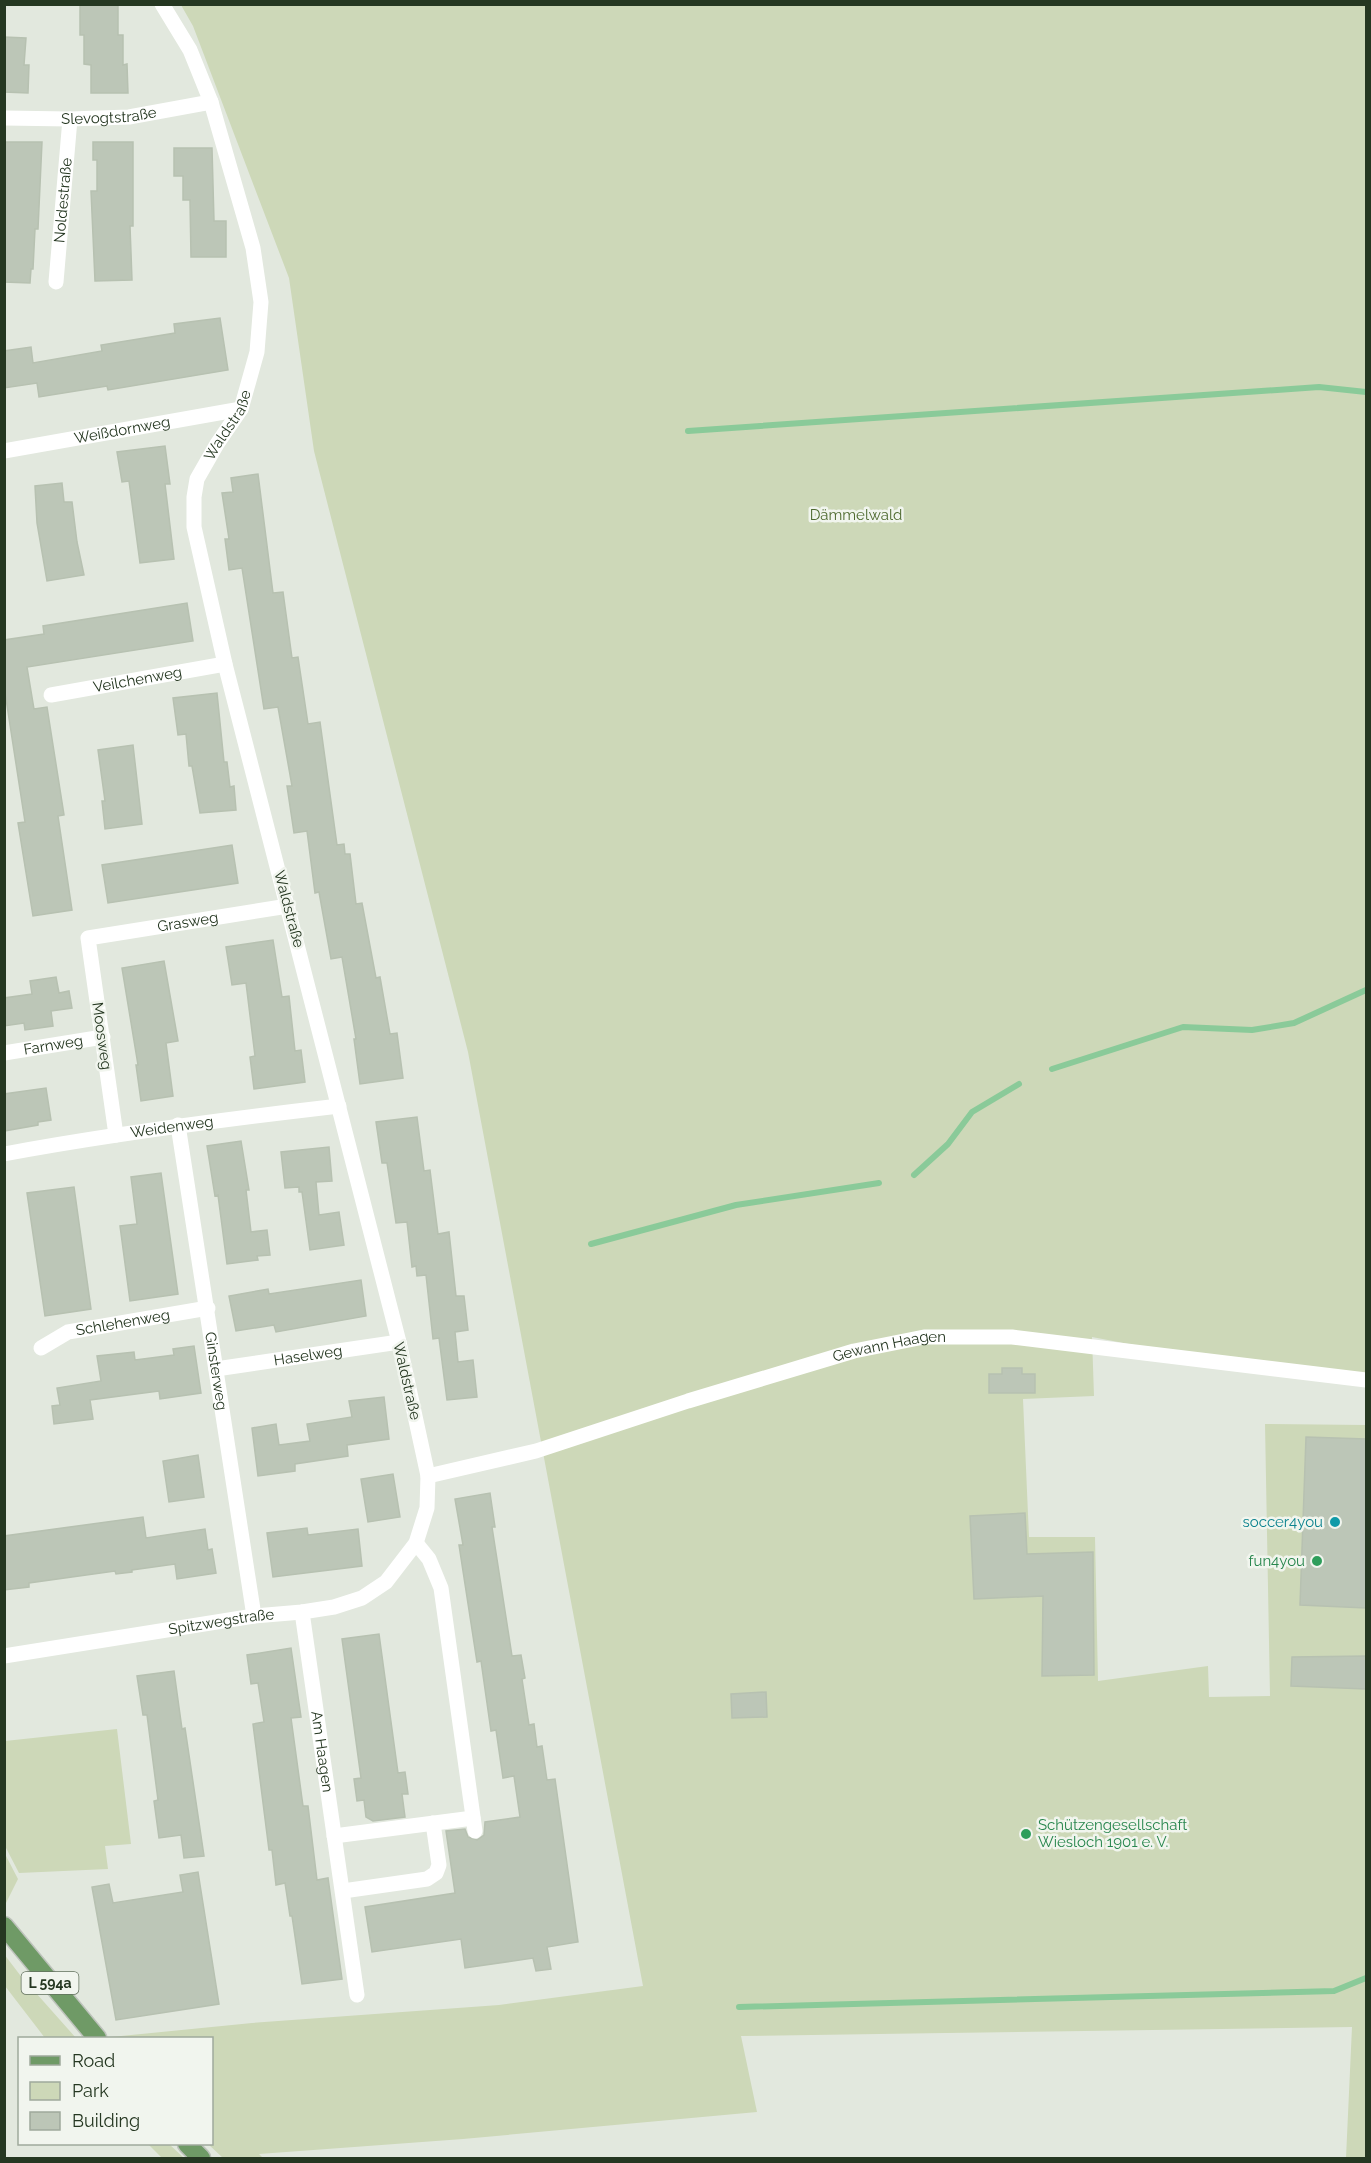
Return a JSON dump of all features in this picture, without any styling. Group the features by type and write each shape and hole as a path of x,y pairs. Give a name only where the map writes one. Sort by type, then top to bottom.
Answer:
{"main road":[{"name":"L 594a","path":"4,1926 96,2037"},
{"path":"188,2145 201,2158"}],"street":[{"name":"Waldstraße","path":"162,4 190,50 211,102 253,248 261,302 257,352 241,409 197,479 194,496 194,527 225,664 399,1342 428,1476 427,1508 416,1543"},
{"name":"Slevogtstraße","path":"4,118 129,117 211,102"},
{"name":"Noldestraße","path":"56,282 70,119"},
{"name":"Weißdornweg","path":"4,451 241,409"},
{"name":"Veilchenweg","path":"51,695 225,664"},
{"name":"Grasweg","path":"88,938 288,906"},
{"name":"Moosweg","path":"88,938 116,1135"},
{"name":"Farnweg","path":"4,1053 103,1037"},
{"name":"Weidenweg","path":"4,1154 178,1125 339,1106"},
{"name":"Ginsterweg","path":"178,1125 254,1616"},
{"name":"Schlehenweg","path":"41,1348 68,1332 208,1308"},
{"name":"Gewann Haagen","path":"428,1476 537,1451 699,1398 854,1351 924,1337 1012,1337 1366,1380"},
{"name":"Haselweg","path":"216,1369 399,1342"},
{"name":"Spitzwegstraße","path":"4,1656 254,1616 334,1607 362,1598 386,1582 416,1543"},
{"path":"334,1836 433,1823 474,1825 441,1588 429,1559 416,1543"},
{"name":"Am Haagen","path":"302,1612 357,1995"},
{"path":"343,1891 427,1879 436,1873 439,1865 433,1823"}],"green space":[{"name":"Dämmelwald","path":"181,5 1366,5 1366,1385 1307,1378 1092,1337 1094,1396 1023,1399 1029,1537 1095,1537 1098,1681 1208,1666 1209,1697 1270,1696 1265,1424 1366,1425 1366,2158 1346,2158 1352,2027 741,2036 757,2112 463,2139 259,2154 263,2158 223,2158 209,2145 213,2145 213,2037 111,2037 252,2023 499,2005 643,1986 468,1052 314,451 289,278 193,26"},
{"path":"117,1729 131,1844 105,1846 108,1869 19,1873 5,1846 5,1741"},
{"path":"5,1854 18,1879 5,1905"},
{"path":"4,1954 75,2037 44,2037 5,1986"},
{"path":"149,2145 170,2145 184,2158 162,2158"}],"building":[{"path":"80,5 118,5 118,35 123,35 123,65 127,64 128,93 91,93 91,65 84,64 84,35 80,35"},
{"path":"4,37 26,38 24,65 29,65 28,93 4,92"},
{"path":"4,142 42,142 38,229 35,229 30,283 4,282"},
{"path":"93,142 133,142 133,226 130,226 132,280 95,281 91,191 97,191 97,160 93,160"},
{"path":"174,148 212,148 214,221 226,221 226,257 191,257 190,200 183,200 183,176 174,176"},
{"path":"220,318 228,370 108,390 107,386 39,397 37,383 4,388 4,351 31,347 33,363 102,351 101,345 175,333 174,324"},
{"path":"165,446 170,484 165,484 174,559 140,563 129,481 122,482 117,452"},
{"path":"258,474 273,593 283,592 292,658 298,657 308,724 320,722 337,845 344,844 345,854 350,854 356,904 362,903 376,978 380,977 390,1034 397,1033 403,1078 360,1084 354,1039 356,1039 342,957 331,959 319,892 315,893 307,831 294,833 287,786 292,786 278,707 264,709 242,568 229,570 225,539 229,539 222,493 233,492 231,478"},
{"path":"62,483 64,502 72,502 84,575 47,581 37,523 35,486"},
{"path":"187,603 193,641 27,667 34,709 47,707 64,815 58,816 72,910 33,916 18,823 25,822 4,686 4,640 44,634 43,626"},
{"path":"217,693 224,762 227,762 230,787 234,786 236,810 200,813 192,766 189,766 186,734 178,735 173,698"},
{"path":"133,745 142,824 105,829 102,801 105,801 98,750"},
{"path":"232,845 238,883 108,903 102,865"},
{"path":"273,940 282,997 289,996 295,1051 301,1050 305,1082 254,1089 250,1057 255,1056 246,983 232,985 226,947"},
{"path":"164,961 178,1041 166,1043 173,1096 141,1101 136,1065 138,1065 122,968"},
{"path":"56,977 59,993 69,991 72,1008 51,1011 53,1026 25,1030 24,1023 4,1026 4,998 32,994 30,981"},
{"path":"46,1088 51,1120 38,1122 38,1125 4,1131 4,1094"},
{"path":"417,1117 424,1171 430,1170 438,1234 449,1232 456,1296 464,1296 468,1330 455,1332 458,1362 473,1360 477,1397 447,1400 439,1338 433,1339 426,1275 417,1276 416,1266 412,1267 407,1222 396,1223 387,1163 382,1163 376,1122"},
{"path":"241,1141 249,1190 246,1190 251,1232 267,1230 270,1255 257,1256 258,1260 227,1264 218,1195 215,1196 207,1146"},
{"path":"329,1147 332,1181 316,1182 319,1215 339,1212 344,1245 310,1250 302,1192 299,1192 299,1187 285,1188 281,1152"},
{"path":"161,1173 178,1294 130,1301 120,1226 137,1224 131,1177"},
{"path":"74,1187 91,1309 45,1316 27,1193"},
{"path":"361,1280 366,1316 276,1332 274,1325 236,1331 229,1296 268,1289 269,1294"},
{"path":"194,1346 201,1393 160,1399 159,1391 90,1400 93,1419 54,1424 52,1406 60,1405 57,1388 101,1381 97,1356 134,1352 135,1360 174,1355 173,1349"},
{"path":"1002,1368 1022,1368 1022,1374 1035,1374 1035,1393 989,1393 989,1374 1002,1374"},
{"path":"384,1397 389,1439 347,1445 348,1456 295,1464 295,1471 258,1476 252,1428 276,1424 279,1445 310,1441 307,1424 352,1417 349,1401"},
{"name":"soccer4you","path":"1306,1437 1366,1439 1366,1608 1300,1605"},
{"path":"198,1455 204,1497 169,1502 163,1461"},
{"path":"393,1474 400,1517 368,1522 361,1479"},
{"path":"490,1493 495,1527 492,1527 512,1656 521,1655 529,1725 534,1724 537,1747 542,1746 547,1780 555,1779 578,1942 547,1947 551,1969 536,1971 533,1958 465,1968 461,1939 372,1952 365,1907 455,1893 446,1831 465,1829 468,1837 477,1840 484,1835 485,1822 520,1817 514,1776 503,1778 496,1730 491,1731 481,1661 477,1662 459,1545 463,1545 455,1499"},
{"path":"1025,1513 1027,1554 1093,1552 1094,1675 1042,1676 1043,1596 974,1599 970,1516"},
{"path":"143,1517 146,1538 205,1529 208,1550 212,1549 216,1573 177,1579 175,1564 132,1570 132,1572 116,1574 115,1571 29,1583 29,1587 4,1590 4,1536"},
{"path":"307,1528 308,1535 358,1529 362,1566 273,1577 267,1533"},
{"path":"379,1634 398,1773 405,1772 408,1794 402,1794 405,1817 373,1821 366,1817 364,1800 357,1801 354,1779 361,1778 342,1639"},
{"path":"291,1648 301,1717 291,1718 303,1806 308,1806 317,1880 328,1878 342,1979 302,1984 285,1883 276,1885 272,1850 269,1850 253,1724 264,1722 258,1683 251,1684 247,1655"},
{"path":"1366,1656 1366,1689 1291,1686 1292,1657"},
{"path":"174,1671 204,1856 184,1858 181,1835 159,1838 154,1801 158,1800 147,1715 143,1715 137,1676"},
{"path":"766,1692 767,1717 732,1718 731,1694"},
{"path":"198,1872 219,2004 116,2020 92,1887 109,1884 113,1903 183,1892 180,1875"}],"waterway":[{"path":"688,431 1319,387 1366,392"},
{"path":"1052,1069 1183,1027 1252,1030 1294,1023 1366,990"},
{"path":"914,1175 948,1144 972,1112 1019,1084"},
{"path":"591,1244 736,1205 879,1183"},
{"path":"739,2007 1334,1991 1366,1978"}],"place":[{"name":"soccer4you","path":"1335,1522"},
{"name":"fun4you","path":"1317,1561"},
{"name":"Schützengesellschaft Wiesloch 1901 e. V.","path":"1026,1834"}]}
